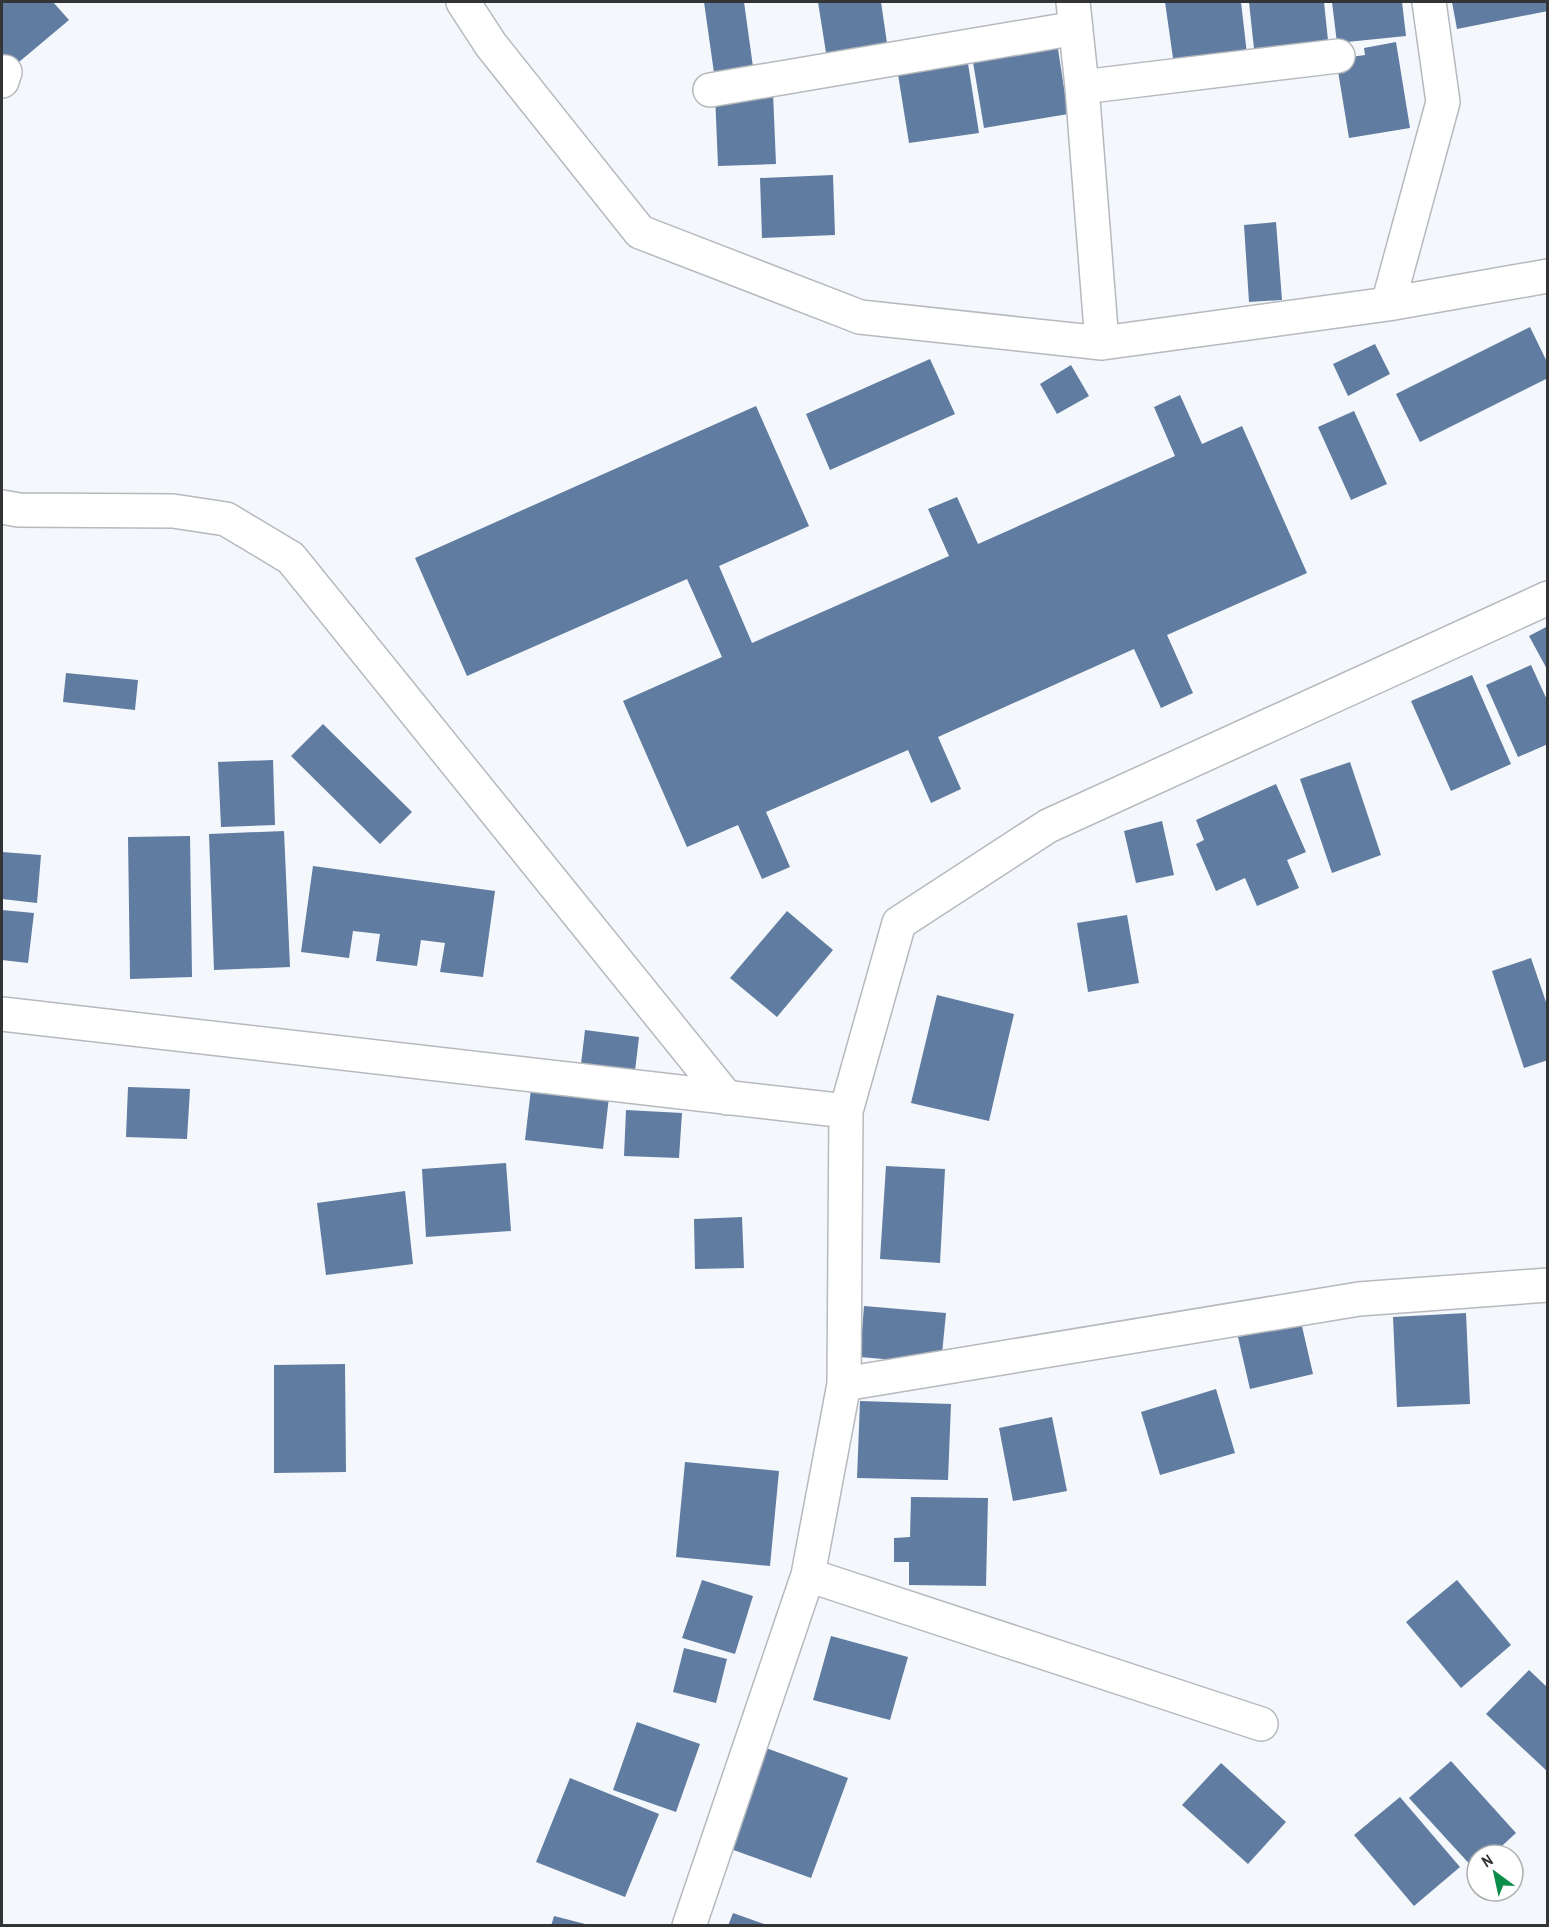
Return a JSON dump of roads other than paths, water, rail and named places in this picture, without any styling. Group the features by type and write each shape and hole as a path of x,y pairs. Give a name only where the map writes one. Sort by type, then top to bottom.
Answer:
{"street":[{"path":"463,2 491,45 640,232 860,317 1102,343 1388,304 1548,276"},
{"path":"1388,304 1443,102 1429,2"},
{"path":"710,90 1075,15 1102,343"},
{"path":"1082,87 1338,56"},
{"path":"2,507 19,510 173,511 226,519 291,558 727,1098"},
{"path":"689,1926 808,1575 844,1384 846,1111 899,923 1048,826 1548,598"},
{"path":"2,1014 846,1111"},
{"path":"844,1384 1359,1299 1548,1285"},
{"path":"808,1575 1261,1724"}]}
